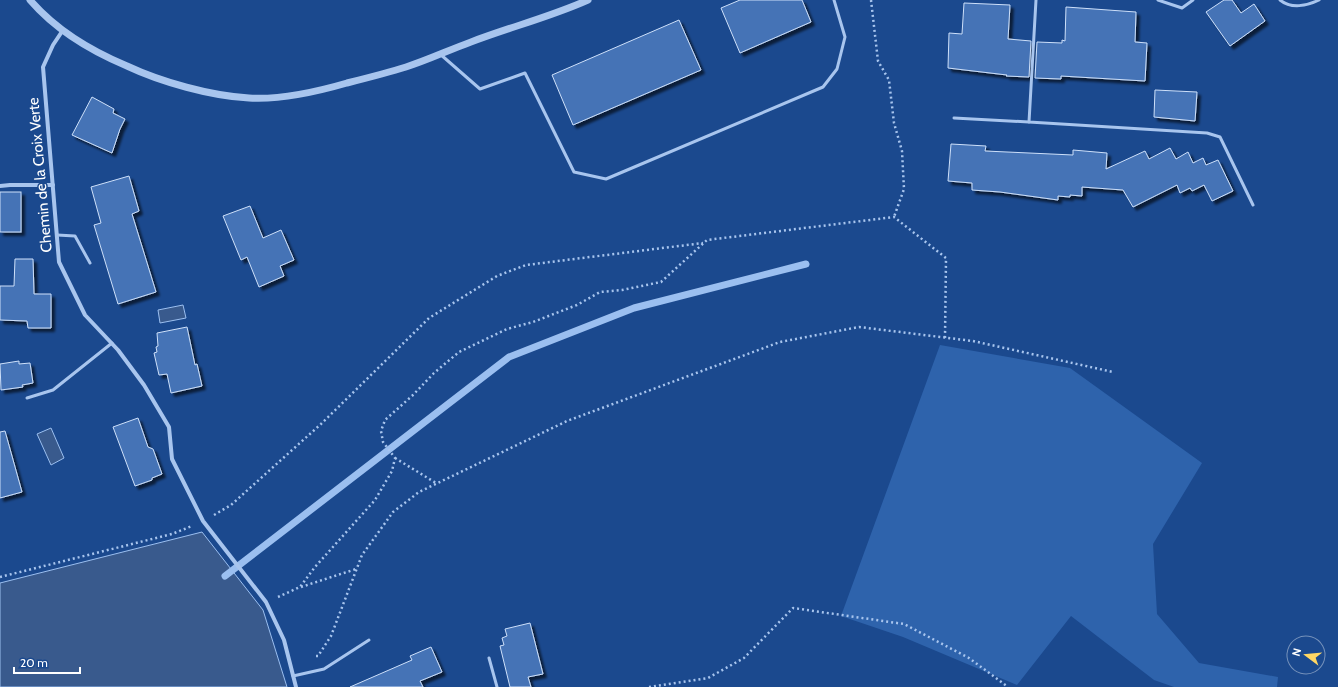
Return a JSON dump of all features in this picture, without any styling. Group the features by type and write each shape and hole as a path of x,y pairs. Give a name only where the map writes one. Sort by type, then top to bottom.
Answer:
{"street":[{"path":"30,0 39,10 63,30 87,47 117,62 163,80 206,91 250,98 305,94 406,67 588,0"},
{"name":"Chemin de la Croix Verte","path":"63,30 53,45 43,67 59,262 85,315 112,343 144,385 169,426 172,459 203,521 265,601 284,640 296,687"},
{"path":"0,186 53,185"}],"lane":[{"path":"440,54 480,89 525,73 574,172 606,179 823,87 837,69 845,37 834,0"},
{"path":"1029,122 1036,0"},
{"path":"1158,0 1182,8 1193,0"},
{"path":"1280,0 1285,4 1305,6 1319,0"},
{"path":"954,118 1207,133 1220,137 1252,205"},
{"path":"57,235 75,236 90,263"},
{"path":"27,398 53,390 79,371 112,343"},
{"path":"293,676 324,669 369,640"},
{"path":"489,658 497,687"}],"path":[{"path":"871,0 878,61 889,80 894,122 902,151 904,189 894,217"},
{"path":"437,483 395,458 383,442 381,431 385,420 413,396 434,373 459,352 507,329 533,322 577,304 600,292 622,290 661,282 707,240 894,217 946,258 946,338"},
{"path":"0,577 172,534 203,521 231,505 321,424 429,318 497,276 526,265 703,243"},
{"path":"290,664 318,656 332,636 362,555 393,512 419,492 567,421 780,342 858,327 973,341 1113,372"},
{"path":"300,587 315,567 375,500 392,471 395,458"},
{"path":"265,601 300,587 356,569"},
{"path":"649,687 708,678 744,658 793,608 904,624 969,658 1008,687"}],"shaded area":[{"path":"183,305 186,318 160,323 158,310"},
{"path":"940,345 1070,368 1202,463 1153,544 1157,614 1199,663 1278,677 1277,687 1174,687 1154,680 1071,616 1017,685 903,637 841,616"},
{"path":"51,428 64,458 51,465 37,434"},
{"path":"202,532 263,610 287,687 0,687 0,583"}],"building":[{"path":"740,0 802,0 811,22 740,53 721,8"},
{"path":"1224,0 1232,0 1241,13 1254,4 1265,21 1230,46 1206,12"},
{"path":"964,3 1010,5 1008,39 1031,41 1029,77 1006,76 1007,75 948,68 949,33 962,34"},
{"path":"1066,7 1136,12 1135,42 1147,43 1145,81 1061,76 1061,79 1035,78 1037,42 1062,43 1062,40 1065,41"},
{"path":"679,20 701,70 573,125 552,75"},
{"path":"1155,90 1197,92 1195,121 1154,117"},
{"path":"92,97 114,109 113,113 125,119 112,153 72,135"},
{"path":"951,144 986,146 985,151 1073,155 1073,150 1107,153 1106,169 1145,151 1149,159 1170,148 1176,159 1188,152 1193,163 1203,158 1206,165 1218,160 1233,191 1212,201 1204,185 1192,191 1190,188 1180,193 1177,185 1133,207 1123,190 1082,187 1082,196 1058,196 1058,200 1000,192 972,190 972,183 948,181"},
{"path":"129,176 139,211 132,214 156,292 118,304 94,225 101,223 91,187"},
{"path":"0,192 21,192 21,232 0,232"},
{"path":"250,206 263,238 281,230 294,260 280,266 284,276 259,287 247,257 241,260 223,216"},
{"path":"15,259 33,259 34,294 51,294 51,328 28,328 27,321 0,320 0,286 14,286"},
{"path":"187,327 195,365 197,364 202,386 171,393 167,374 159,375 154,353 157,352 156,347 158,346 157,333"},
{"path":"19,361 19,364 30,363 33,383 22,385 23,387 1,390 0,364"},
{"path":"138,418 148,447 153,449 162,474 152,478 152,480 135,486 113,427"},
{"path":"5,431 22,492 0,498 0,432"},
{"path":"530,623 543,674 528,677 531,687 510,687 500,646 504,645 502,638 507,636 505,629"},
{"path":"431,647 442,672 420,681 423,687 350,687 412,660 410,656"}],"waterway":[{"path":"225,576 509,357 634,308 806,264"}]}
